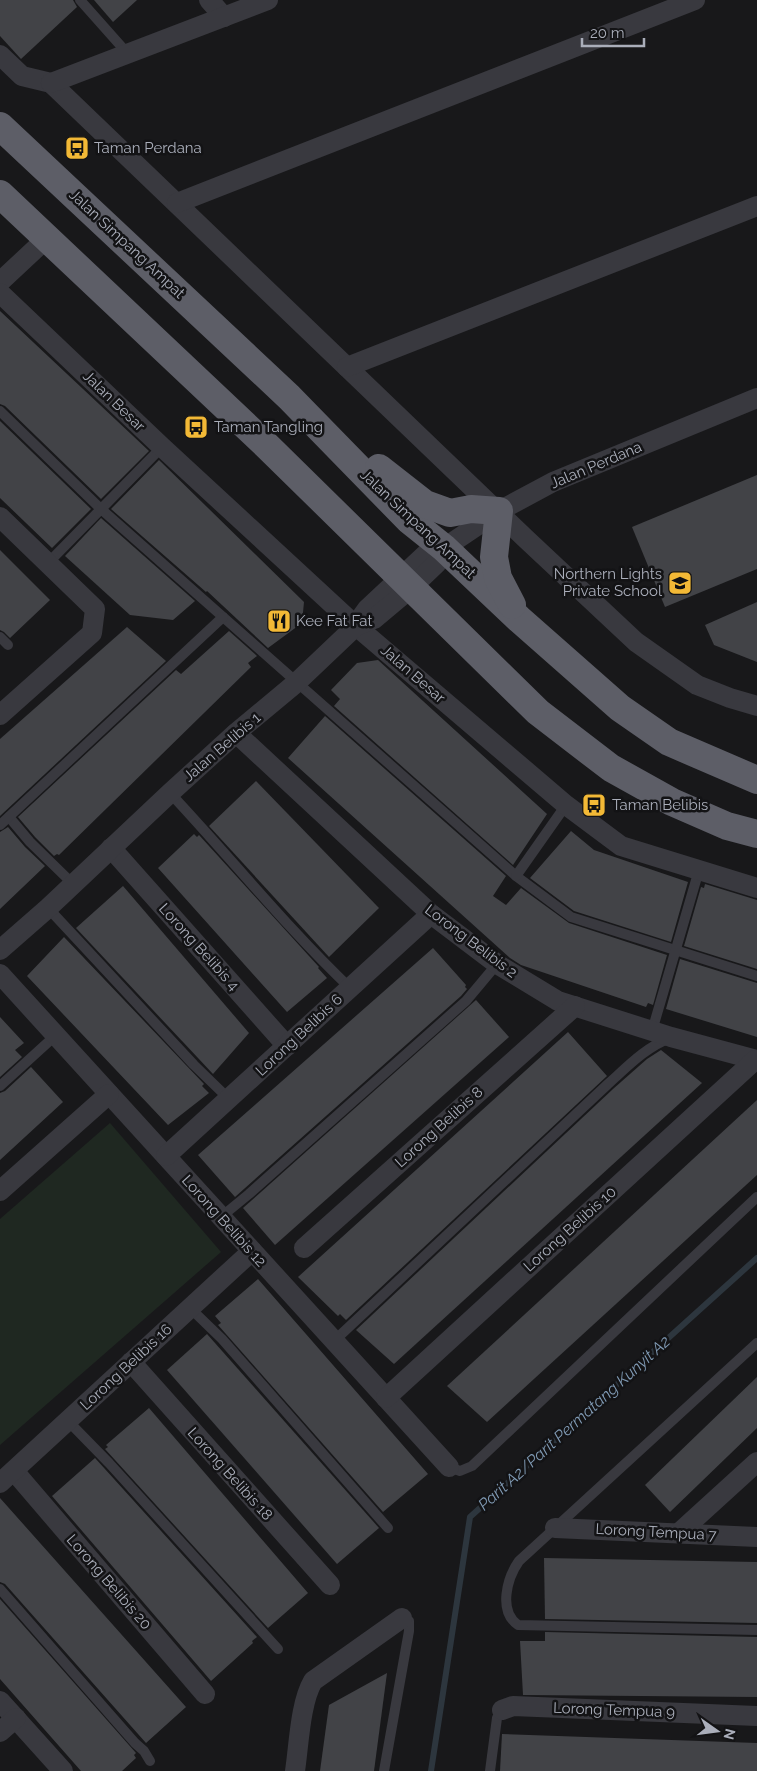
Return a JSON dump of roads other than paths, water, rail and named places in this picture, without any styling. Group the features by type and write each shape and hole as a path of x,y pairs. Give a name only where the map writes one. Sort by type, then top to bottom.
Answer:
{"highway":[{"name":"Jalan Simpang Ampat","path":"0,126 290,397 409,520 444,548 519,619 620,708 669,742 757,780"},
{"path":"0,194 266,445 538,712 611,768 672,802 727,826 757,834"},
{"path":"290,397 425,504 450,513 471,509 499,512 494,557 498,578 519,619"}],"street":[{"path":"209,0 224,17"},
{"path":"50,83 268,0"},
{"path":"177,204 696,0"},
{"path":"0,55 22,76 50,83 636,642 697,684 730,698 757,706"},
{"path":"347,367 757,206"},
{"path":"0,282 47,238"},
{"name":"Jalan Besar","path":"0,293 162,447 356,626 566,805 621,846 757,888"},
{"name":"Jalan Perdana","path":"444,548 499,512 553,482 757,398"},
{"path":"0,517 95,609 92,633 0,715"},
{"name":"Jalan Belibis 1","path":"0,950 48,908 72,883 236,733 296,683 356,626 374,619 406,582 437,563 444,548"},
{"name":"Lorong Belibis 2","path":"236,733 431,914 498,964 558,1001 671,1037 756,1060"},
{"name":"Lorong Belibis 4","path":"111,848 287,1046"},
{"name":"Lorong Belibis 6","path":"166,1156 431,914"},
{"name":"Lorong Belibis 12","path":"0,974 449,1468"},
{"name":"Lorong Belibis 8","path":"304,1248 575,1006"},
{"name":"Lorong Belibis 10","path":"386,1398 756,1060"},
{"path":"0,1191 109,1094"},
{"name":"Lorong Belibis 16","path":"7,1477 252,1251"},
{"name":"Lorong Belibis 18","path":"131,1362 330,1585"},
{"path":"679,1534 757,1462"},
{"name":"Lorong Belibis 20","path":"7,1477 205,1694"},
{"name":"Lorong Tempua 7","path":"555,1528 757,1537"},
{"path":"295,1771 305,1703 308,1689 313,1681 402,1618"},
{"path":"0,1701 64,1771"},
{"name":"Lorong Tempua 9","path":"502,1710 513,1706 757,1716"},
{"path":"0,1732 16,1718"}],"lane":[{"path":"80,0 128,54"},
{"path":"0,411 101,509 516,876 571,917 757,976"},
{"path":"48,563 162,447"},
{"path":"0,825 223,618"},
{"path":"0,637 8,645"},
{"path":"170,793 315,955 350,988"},
{"path":"516,876 566,805"},
{"path":"9,817 30,842 72,883"},
{"path":"652,1031 699,870"},
{"path":"48,908 194,1065 229,1099"},
{"path":"221,1217 466,1000 498,964"},
{"path":"0,1086 56,1035"},
{"path":"334,1341 608,1084 660,1041 671,1037"},
{"path":"449,1468 460,1470 472,1466 757,1197"},
{"path":"190,1308 222,1339 388,1528"},
{"path":"757,1343 519,1561 511,1573 507,1592 510,1620 518,1625 757,1630"},
{"path":"68,1420 278,1650"},
{"path":"0,1588 144,1751 150,1761"},
{"path":"384,1771 409,1630 409,1621 402,1618"},
{"path":"490,1771 497,1718 502,1710"}],"waterway":[{"name":"Parit A2/Parit Permatang Kunyit A2","path":"431,1771 470,1517 757,1258"}],"place":[{"name":"Taman Perdana","path":"77,148"},
{"name":"Taman Tangling","path":"196,427"},
{"name":"Northern Lights Private School","path":"680,583"},
{"name":"Kee Fat Fat","path":"279,621"},
{"name":"Taman Belibis","path":"594,805"}]}
